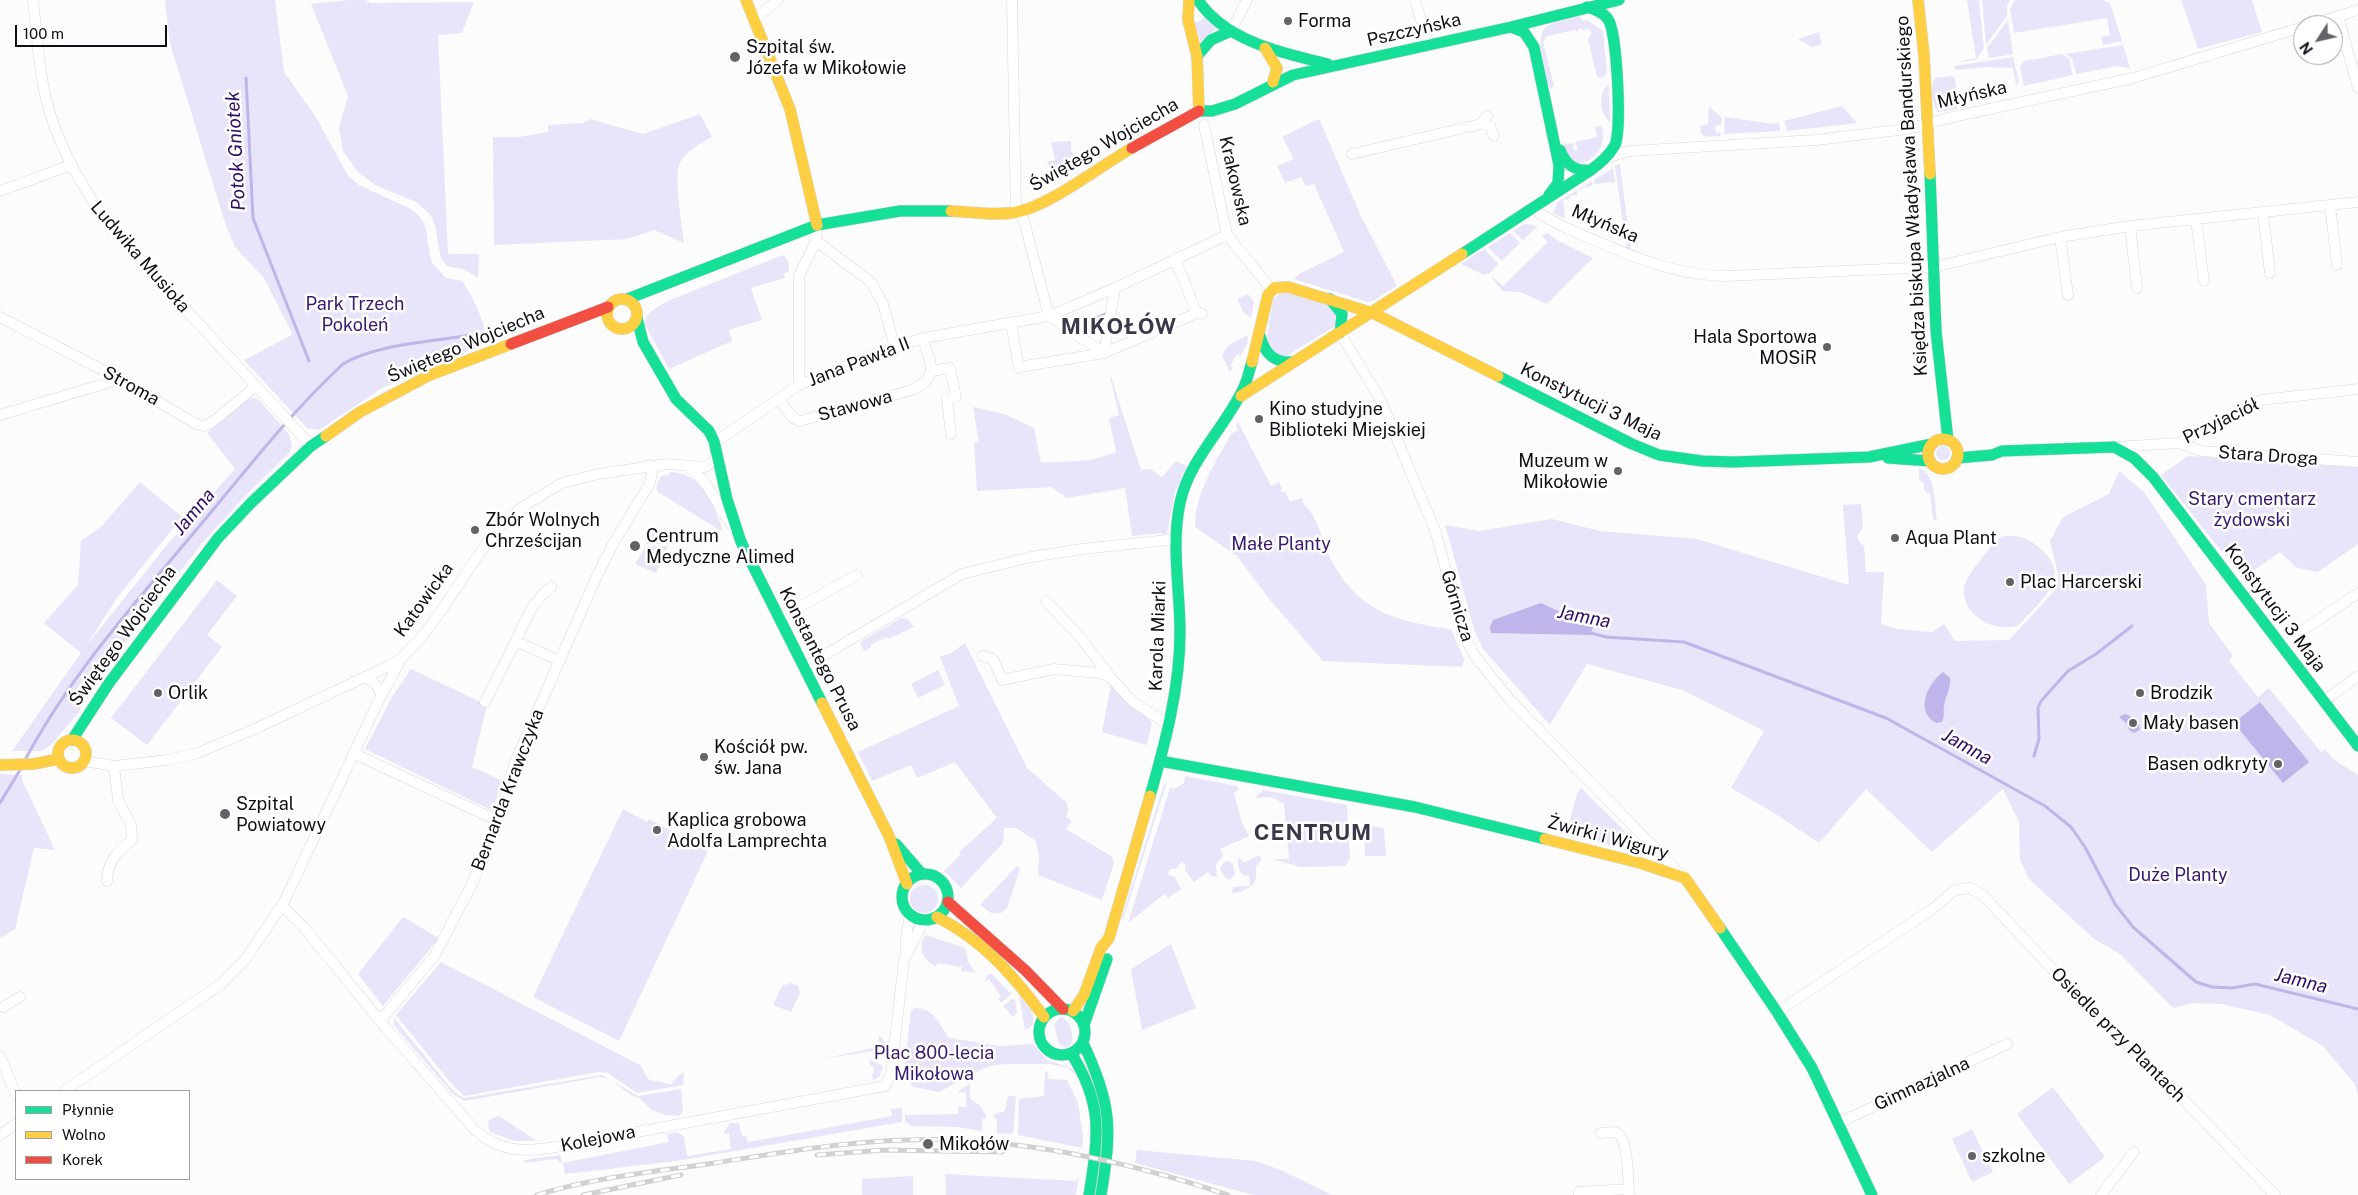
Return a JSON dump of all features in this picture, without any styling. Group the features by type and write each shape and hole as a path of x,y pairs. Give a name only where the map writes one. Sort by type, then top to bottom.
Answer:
{"street":[{"name":"Ludwika Musioła","path":"33,0 48,109 71,165 86,193 111,228 311,446"},
{"path":"746,0 790,109 817,225 816,241 799,276 799,385"},
{"path":"754,19 778,0"},
{"path":"1012,0 1019,215 1049,316 1104,354"},
{"path":"1189,0 1188,20 1197,56 1199,111"},
{"name":"Pszczyńska","path":"1198,0 1205,12 1231,31 1265,48 1334,66"},
{"path":"1197,56 1202,47 1212,38 1231,31 1247,0"},
{"path":"1415,0 1429,46"},
{"path":"1587,7 1599,10 1610,23 1618,9 1627,0"},
{"name":"Księdza biskupa Władysława Bandurskiego","path":"1918,0 1927,124 1940,389 1946,446 1929,449 1930,461"},
{"name":"Pszczyńska","path":"1199,111 1212,112 1227,108 1273,82 1293,75 1429,46 1612,1"},
{"name":"Młyńska","path":"1340,333 1538,206 1606,158 1615,144 1618,132 1618,96 1610,23 1612,1"},
{"path":"2341,15 2358,10"},
{"path":"1534,47 1538,28 1548,18"},
{"path":"1510,27 1524,32 1534,47 1555,138 1560,176 1553,191 1538,206"},
{"name":"Młyńska","path":"1606,158 1629,151 1816,140 1907,130 2133,78 2293,30"},
{"path":"2343,34 2358,88"},
{"path":"1265,48 1278,67 1277,75 1273,82"},
{"name":"Świętego Wojciecha","path":"627,299 817,225 900,210 1019,215 1106,162 1199,111"},
{"name":"Krakowska","path":"1204,125 1227,234 1272,290"},
{"path":"1352,154 1487,128"},
{"path":"1618,132 1625,143 1642,150"},
{"path":"1555,138 1566,163 1577,170 1591,170"},
{"path":"0,191 71,165"},
{"name":"Młyńska","path":"1538,206 1539,214 1642,258 1702,275 1726,276 1934,267 2060,237 2130,226 2358,202"},
{"path":"2330,205 2337,265"},
{"path":"2263,213 2270,273"},
{"path":"2196,220 2204,281"},
{"path":"2130,226 2138,288"},
{"name":"Jana Pawła II","path":"721,438 799,385 923,338 1049,316 1115,288 1227,234"},
{"path":"2060,237 2068,295"},
{"path":"816,241 871,282 884,304 895,348"},
{"path":"1011,323 1019,368 1104,354 1200,314 1177,258"},
{"path":"1288,287 1329,298 1342,314 1340,333 1293,362 1282,362 1268,356 1262,347 1260,336 1264,305 1272,290 1288,287"},
{"path":"1104,354 1115,288"},
{"path":"637,316 634,305 627,299 618,299 608,307 606,312 608,322 619,329 628,328 637,316 640,305 650,291"},
{"name":"Konstytucji 3 Maja","path":"1329,298 1373,313 1658,455 1702,462 1828,460 1869,457 1946,446 1992,454 2002,451 2114,447 2134,458 2153,477 2358,746"},
{"name":"Świętego Wojciecha","path":"72,740 114,676 218,538 250,503 311,446 360,412 430,375 608,307"},
{"name":"Konstantego Prusa","path":"637,316 643,341 676,399 708,431 717,449 725,492 737,532 889,836 906,884"},
{"name":"Stroma","path":"0,317 120,379 196,424 203,426 211,423 255,387"},
{"name":"Świętego Wojciecha","path":"578,318 608,322"},
{"name":"Konstantego Prusa","path":"628,328 643,341"},
{"name":"Górnicza","path":"1340,333 1380,399 1432,524 1463,634 1474,656 1510,700 1685,878"},
{"name":"Karola Miarki","path":"1084,1025 1110,948 1109,938 1169,725 1177,680 1180,634 1177,540 1179,511 1185,487 1244,387 1260,336"},
{"path":"923,338 931,371 950,368 956,397 946,399 951,434"},
{"name":"Karola Miarki","path":"1235,402 1248,390 1293,362"},
{"name":"Stawowa","path":"779,399 792,417 800,421 912,390 926,384 931,371"},
{"path":"0,416 120,379"},
{"name":"Przyjaciół","path":"2114,447 2179,443 2262,400 2358,389"},
{"name":"Stara Droga","path":"2179,443 2201,451 2358,462"},
{"name":"Konstytucji 3 Maja","path":"1869,457 1930,461 1934,466 1945,469 1950,467 1946,446"},
{"name":"Katowicka","path":"84,761 114,766 167,760 198,753 257,728 364,678 401,659 437,617 494,532 512,515 562,483 649,465 709,466 713,462 717,449"},
{"name":"Bernarda Krawczyka","path":"380,1021 435,955 471,886 498,821 515,762 612,544 645,492 651,478 649,465"},
{"path":"689,467 710,487 726,518 737,532"},
{"path":"804,667 962,574 1031,557 1082,549 1177,540"},
{"path":"779,618 857,575"},
{"path":"486,702 532,606 551,587"},
{"path":"2281,645 2358,593"},
{"path":"1046,601 1079,636 1111,678 1132,701 1169,725"},
{"path":"516,641 560,661"},
{"path":"982,656 993,659 1002,680 1054,669 1083,670 1101,673 1111,678"},
{"path":"65,1090 230,976 245,960 282,906 353,753 401,659"},
{"path":"377,671 384,676 388,683"},
{"path":"2324,701 2358,676"},
{"path":"364,678 374,682 381,696"},
{"path":"72,740 83,746 86,755 84,761 78,766 71,768 65,767 59,759 60,746 72,740"},
{"path":"353,753 498,821"},
{"path":"0,765 33,764 59,759"},
{"name":"Żwirki i Wigury","path":"1160,761 1422,809 1640,862 1685,878 1777,1012 1812,1068 1872,1195"},
{"path":"107,881 107,870 118,850 132,840 130,824 118,800 114,766"},
{"name":"Konstantego Prusa","path":"889,836 922,874"},
{"path":"922,874 937,877 943,881 947,887 948,902 946,908 937,917 924,920 910,914 902,898 906,884 911,879 922,874"},
{"name":"Osiedle przy Plantach","path":"1777,1012 1931,910 1956,890 1970,888 1983,895 2085,1004 2182,1098 2275,1195"},
{"path":"948,902 1025,970 1068,1010 1084,1025 1085,1037 1083,1043 1071,1053 1058,1054 1051,1052 1042,1043 1039,1030 1044,1017 1049,1012 1068,1010"},
{"name":"Kolejowa","path":"282,906 302,925 380,1021 465,1120 485,1140 505,1149 534,1151 884,1086 891,1074 910,914"},
{"path":"937,917 956,925 976,940 1021,986 1044,1017"},
{"name":"Kolejowa","path":"906,953 924,920"},
{"name":"Karola Miarki","path":"1068,1010 1084,995 1101,948 1109,938"},
{"path":"3,1007 20,997"},
{"path":"1083,1043 1099,1075 1108,1109 1110,1144 1101,1195"},
{"name":"Gimnazjalna","path":"1838,1123 2006,1044"},
{"path":"1071,1053 1088,1080 1097,1112 1097,1142 1089,1195"},
{"path":"0,1056 15,1093"},
{"path":"0,1135 15,1125"},
{"path":"1579,1195 1579,1192 1629,1192 1625,1146 1621,1136 1616,1132 1601,1133"},
{"path":"2101,1195 2134,1152"}],"green space":[{"name":"Park Trzech Pokoleń","path":"165,0 275,0 284,72 316,117 348,176 359,185 411,209 423,221 433,264 446,278 462,281 466,287 482,320 485,337 484,344 382,388 319,430 307,428 244,360 292,335 292,333 264,278 235,247 225,223 170,43"},
{"path":"365,0 371,3 474,2 462,33 438,35 448,254 479,254 478,278 465,270 447,266 441,259 435,225 430,214 416,202 375,185 357,171 343,151 339,128 348,96 311,4"},
{"path":"1967,0 1979,0 1984,48 1976,60 1957,62 1976,58"},
{"path":"1982,0 2010,0 2007,6 2007,16 1986,45"},
{"path":"2015,0 2102,0 2110,3 2122,41 2103,45 2101,37 2110,35 2107,18 2014,33 2010,8"},
{"path":"2181,0 2252,0 2262,32 2198,49"},
{"path":"1580,16 1582,21 1587,20 1603,31 1607,73 1602,78 1597,77 1588,39 1592,32 1586,28 1584,31 1580,28 1577,32 1575,30 1547,36 1543,42 1554,86 1550,89 1542,54 1541,37 1549,25"},
{"path":"1204,17 1218,27 1201,43 1194,22 1199,22"},
{"path":"2008,20 2013,54 1989,58 1987,48"},
{"path":"1819,32 1822,44 1812,47 1798,39"},
{"path":"2123,45 2130,68 2117,66 2076,74 2072,59 2066,54"},
{"path":"2062,54 2069,59 2073,75 2024,86 2020,67 2024,61"},
{"path":"2013,57 2019,82 2016,85 2013,68 1987,67 1955,70 1954,66"},
{"path":"1952,76 1955,78 1957,93 1963,93 1966,101 1961,102 1956,109 1938,112 1933,100 1933,81 1935,78"},
{"path":"1609,84 1610,122 1604,114 1601,103 1603,92"},
{"path":"1709,106 1722,118 1721,125 1715,126 1716,133 1721,132 1720,136 1706,137 1701,133 1700,126 1708,124"},
{"path":"1842,106 1857,123 1787,131 1784,121"},
{"path":"700,114 712,137 693,148 681,160 679,165 677,181 684,243 654,230 628,239 494,245 493,137 519,137 548,132 548,125 583,123 590,119 643,134"},
{"path":"1725,117 1774,124 1779,122 1780,131 1724,134"},
{"path":"1319,119 1361,216 1397,286 1373,301 1368,302 1294,279 1299,274 1344,252 1314,184 1306,186 1301,177 1285,183 1277,166 1294,159 1282,137"},
{"path":"1600,126 1604,129 1602,131 1603,138 1597,153 1585,162 1578,163 1572,160 1565,151 1563,137 1565,144 1573,143 1574,151 1578,150 1575,142 1597,137 1595,127"},
{"path":"1071,141 1071,150 1077,164 1073,164 1053,174 1047,161 1055,161 1051,142"},
{"path":"1620,164 1631,250 1625,248 1628,239 1624,232 1615,166"},
{"path":"1613,168 1615,182 1595,184 1594,180"},
{"path":"1592,181 1592,186 1577,191 1578,195 1570,196 1570,199 1563,200 1565,218 1568,220 1553,213 1558,202"},
{"path":"1524,224 1538,226 1523,240 1513,231"},
{"path":"1510,233 1520,243 1502,261 1488,247"},
{"path":"1547,233 1593,258 1547,304 1520,292 1502,291 1491,276 1503,286 1548,242 1542,236"},
{"path":"1484,249 1499,264 1490,273 1484,275 1461,264"},
{"path":"783,255 788,261 789,272 784,273 785,278 751,288 762,320 729,330 732,341 669,369 644,323 650,312 668,301"},
{"path":"1283,292 1319,300 1335,308 1335,326 1288,355 1278,357 1266,342 1273,299"},
{"path":"1248,294 1254,302 1251,318 1244,313 1237,299"},
{"path":"1248,336 1247,344 1241,356 1237,354 1230,366 1233,368 1230,372 1222,356 1226,348 1232,343"},
{"path":"1110,377 1141,470 1150,469 1162,477 1176,461 1187,466 1175,492 1167,533 1163,535 1162,533 1132,536 1125,488 1067,498 1051,487 977,491 974,443 979,442 973,407 1004,414 1034,428 1041,463 1091,460 1116,452 1109,418 1119,415"},
{"path":"248,399 258,399 289,434 292,447 289,453 246,495 203,542 128,639 110,656 90,684 79,712 51,745 42,751 12,751 81,653 44,623 78,585 81,541 102,526 140,482 182,517 117,598 86,646 167,545 235,469 207,433"},
{"name":"Małe Planty","path":"1238,422 1271,486 1279,482 1282,489 1280,492 1285,492 1290,502 1301,498 1303,500 1302,502 1309,509 1317,524 1333,563 1344,580 1368,604 1383,612 1414,623 1451,629 1464,659 1462,667 1323,661 1270,600 1237,556 1195,527 1198,502 1202,490 1231,434 1238,430 1236,426"},
{"path":"1940,446 1946,446 1950,453 1946,460 1940,460 1936,456 1936,450"},
{"name":"Stary cmentarz żydowski","path":"2188,456 2358,467 2358,544 2318,572 2297,568 2280,552 2250,573 2238,572 2161,475"},
{"path":"1919,468 1925,472 1932,483 1937,521 1933,519 1930,494 1924,490 1924,484 1919,479"},
{"name":"Duże Planty","path":"2119,471 2144,492 2206,585 2209,623 2233,656 2229,661 2258,697 2269,688 2321,752 2325,749 2333,759 2358,775 2358,1094 2354,1083 2323,1046 2270,1015 2221,1004 2193,1003 2173,1008 2120,954 2094,939 2029,879 2020,860 2019,822 2003,789 1932,852 1866,789 1819,843 1771,811 1731,788 1764,731 1682,690 1587,664 1550,725 1483,649 1475,632 1445,525 1479,531 1552,519 1600,531 1697,539 1849,585 1843,505 1861,504 1863,528 1858,534 1858,540 1864,546 1866,572 1884,572 1881,624 1897,629 1932,632 1944,624 1955,641 2009,640 2057,588 2058,574 2050,541 2063,517 2109,494"},
{"path":"670,472 681,474 698,483 714,508 722,527 721,531 658,492 656,488 661,476 669,475"},
{"path":"653,532 659,537 670,538 675,533 670,544 646,544"},
{"name":"Plac Harcerski","path":"2015,536 2029,540 2044,552 2052,562 2053,581 2049,591 2019,625 2000,627 1981,620 1973,614 1964,597 1964,587 1974,568 1992,545 2002,537"},
{"path":"668,546 656,573 635,564 645,547"},
{"name":"Orlik","path":"217,580 237,596 207,635 222,647 147,745 111,718"},
{"path":"901,618 907,619 914,627 870,645 871,648 864,651 860,642"},
{"path":"965,643 1027,768 1067,803 1068,812 1066,817 1072,821 1066,829 1111,856 1114,863 1102,900 1038,875 1039,857 1036,841 1016,828 1004,828 1003,843 961,888 944,871 961,854 959,852 997,818 955,762 917,778 911,765 872,781 858,752 959,706 940,657 951,653"},
{"path":"411,669 487,705 472,767 501,780 493,811 365,749 392,697"},
{"path":"938,670 945,685 918,698 911,684"},
{"path":"1111,685 1152,722 1147,745 1102,732"},
{"path":"0,774 22,775 22,780 55,850 34,848 15,929 0,938"},
{"path":"1185,776 1237,786 1239,789 1234,793 1242,823 1249,836 1220,849 1223,856 1216,864 1217,877 1211,876 1208,872 1194,882 1185,870 1185,864 1181,862 1177,868 1169,870 1168,875 1175,877 1181,889 1168,898 1166,894 1163,895 1128,923 1170,788 1174,789 1184,783"},
{"path":"1164,784 1166,785 1123,920 1122,918"},
{"path":"1581,788 1639,845 1641,853 1566,834 1577,794"},
{"path":"1263,790 1347,805 1350,858 1345,866 1300,867 1273,859 1289,859 1284,804 1272,797 1255,798"},
{"path":"623,809 647,822 649,819 708,851 619,1041 533,997"},
{"path":"1364,825 1384,828 1386,856 1365,856"},
{"path":"1260,855 1261,861 1256,866 1254,883 1250,887 1238,893 1232,893 1233,887 1250,886 1249,876 1243,875 1239,869 1239,857 1243,863"},
{"path":"1229,861 1233,865 1235,874 1230,880 1224,877 1220,868 1224,862"},
{"path":"1017,866 1020,869 1007,908 1001,913 991,913 980,905"},
{"path":"924,885 934,889 938,899 934,909 924,913 914,909 910,899 914,889"},
{"path":"403,917 439,938 383,1006 358,974"},
{"path":"926,935 965,948 969,964 976,973 961,971 962,967 937,963 936,967 928,961 922,949 923,940"},
{"path":"1171,944 1196,1008 1142,1030 1131,969"},
{"path":"441,962 640,1065 649,1080 671,1084 684,1072 683,1085 637,1093 608,1073 598,1072 464,1096 450,1082 396,1015"},
{"path":"988,974 992,974 1011,994 1001,1003 998,999 1001,996 989,979 985,981"},
{"path":"791,983 798,986 800,993 791,1012 773,1005 782,986"},
{"path":"1019,994 1033,1013 1033,1025 1025,1030"},
{"path":"1012,999 1015,1000 1017,1013 1013,1017 1003,1006"},
{"name":"Plac 800-lecia Mikołowa","path":"915,1008 927,1010 949,1038 1000,1046 1033,1044 1047,1060 1073,1069 1079,1078 1068,1068 1050,1064 1011,1064 994,1065 980,1070 939,1092 913,1087 904,1072 911,1010"},
{"path":"1060,1017 1069,1023 1072,1031 1072,1043 1066,1048 1059,1044 1054,1025"},
{"path":"394,1018 454,1092 464,1098 602,1075 609,1079 600,1077 464,1101 453,1094 402,1035 394,1025"},
{"path":"879,1035 885,1042 884,1054 873,1051 822,1059 878,1047"},
{"path":"869,1059 883,1066 880,1076 873,1081 873,1066 870,1066"},
{"path":"1045,1071 1048,1073 1048,1079 1067,1080 1078,1103 1083,1136 1082,1148 1018,1135 1019,1099 1044,1096"},
{"path":"610,1079 638,1096 681,1089 683,1112 679,1116 665,1115 652,1110 638,1097 634,1097"},
{"path":"970,1084 970,1099 981,1106 987,1118 983,1118 982,1131 957,1127 910,1126 909,1123 905,1122 905,1115 958,1114 958,1107 966,1107 966,1093 957,1092"},
{"path":"2053,1087 2105,1157 2069,1184 2017,1114"},
{"path":"1008,1096 1016,1096 1013,1134 997,1133 997,1119 994,1118 994,1114 1005,1111"},
{"path":"902,1108 902,1122 677,1161 565,1174 563,1164 556,1159 524,1163 525,1160 560,1155 562,1163 669,1142 667,1134 678,1132 684,1137 687,1156 731,1149 729,1133 724,1134 730,1123 739,1123 742,1136 746,1136 748,1142 892,1116 891,1109"},
{"path":"498,1116 537,1141 514,1141 490,1132 489,1120"},
{"name":"szkolne","path":"1972,1129 1993,1172 1972,1182 1952,1139"},
{"path":"1137,1150 1256,1161 1283,1171 1332,1195 1254,1195 1135,1163"},
{"path":"945,1174 1076,1181 1079,1177 1076,1195 946,1195"},
{"path":"913,1176 913,1195 862,1195 862,1179"}],"shaded area":[{"path":"1109,311 1110,313 1103,316 1105,322 1095,326 1097,331 1092,332 1091,328 1082,329 1081,324 1068,326 1067,324 1082,322"},
{"path":"1541,603 1593,627 1591,635 1491,633 1490,627 1493,620"},
{"path":"1943,672 1950,678 1950,686 1945,702 1943,720 1936,723 1929,718 1925,704 1928,690"},
{"path":"2260,702 2309,762 2283,783 2234,723"},
{"name":"Mały basen","path":"2125,714 2138,720 2140,730 2134,733 2129,730 2127,724 2119,717"}],"waterway":[{"name":"Potok Gniotek","path":"246,78 253,218 309,361"},
{"name":"Jamna","path":"25,760 63,698 127,612 285,423 343,364 356,357 388,348 471,335 480,336"},
{"path":"2034,756 2039,739 2038,708 2041,701 2068,671 2096,654 2132,626"},
{"name":"Jamna","path":"1587,632 1606,637 1684,642 1886,718 2045,806 2071,827 2085,847 2115,904 2133,927 2196,982 2212,987 2232,988 2255,984 2358,1009"},
{"name":"Jamna","path":"0,803 20,770"}],"railway":[{"path":"537,1195 579,1184 622,1176 807,1149 856,1143 906,1140 988,1142 1070,1153 1150,1172 1228,1195"},
{"path":"817,1155 884,1150 1002,1152"},
{"path":"583,1195 681,1175"}],"traffic: fast":[{"path":"1198,0 1209,14 1223,26 1239,35 1274,50 1328,64"},
{"path":"1199,111 1212,111 1235,104 1293,75 1511,27 1619,0"},
{"path":"1462,254 1591,170 1607,156 1615,145 1618,103 1612,30 1609,21 1603,14 1587,7"},
{"path":"1511,27 1524,32 1534,47 1559,165 1558,183 1549,195"},
{"path":"1197,56 1211,40 1231,31"},
{"path":"1560,150 1565,160 1576,169 1591,170"},
{"path":"1930,174 1936,331 1948,440"},
{"path":"627,299 817,225 900,211 951,211"},
{"path":"1330,299 1342,314 1340,333"},
{"path":"637,318 643,342 676,399 709,431 714,441 727,499 741,542 822,703"},
{"path":"1260,336 1271,356 1281,361 1293,362"},
{"path":"1150,796 1166,736 1177,674 1180,616 1176,535 1180,503 1191,472 1236,402 1247,381 1252,362"},
{"path":"1498,376 1632,444 1659,455 1702,461 1734,462 1869,457 1932,444"},
{"path":"72,740 109,683 218,538 251,503 311,446 326,436"},
{"path":"1957,458 1992,455 2002,451 2114,447 2134,458 2153,477 2358,746"},
{"path":"1888,458 1930,461"},
{"path":"1160,761 1415,807 1545,839"},
{"path":"896,844 922,874"},
{"path":"921,874 929,874 938,878 944,884 948,897 944,910 938,916 929,920 921,920 912,916 906,910 902,901 902,893 906,884 912,878 921,874"},
{"path":"1720,928 1777,1012 1812,1068 1872,1195"},
{"path":"1084,1025 1107,959"},
{"path":"1057,1009 1067,1009 1081,1019 1085,1032 1081,1045 1075,1051 1067,1055 1057,1055 1043,1045 1039,1037 1039,1027 1049,1013 1057,1009"},
{"path":"1083,1043 1100,1083 1107,1117 1107,1152 1101,1195"},
{"path":"1071,1053 1082,1072 1094,1105 1096,1138 1089,1195"}],"traffic: slow":[{"path":"746,0 790,109 817,225"},
{"path":"1189,0 1188,20 1197,56 1199,111"},
{"path":"1918,0 1924,55 1930,174"},
{"path":"1265,48 1277,68 1273,82"},
{"path":"951,211 1001,214 1030,208 1045,202 1132,148"},
{"path":"1241,396 1462,254"},
{"path":"1252,362 1268,295 1274,288 1288,287 1373,313 1498,376"},
{"path":"622,299 633,303 637,314 633,325 622,329 611,325 607,314 611,303 622,299"},
{"path":"326,436 360,412 430,375 511,344"},
{"path":"1943,439 1949,440 1957,448 1958,454 1957,460 1949,468 1943,469 1937,468 1929,460 1928,454 1929,448 1937,440 1943,439"},
{"path":"822,703 889,836 907,884"},
{"path":"72,740 82,744 86,754 82,764 72,768 62,764 58,754 62,744 72,740"},
{"path":"0,765 33,764 59,759"},
{"path":"1073,1011 1084,995 1101,948 1109,938 1150,796"},
{"path":"1545,839 1640,863 1685,878 1720,928"},
{"path":"937,917 954,926 996,960 1021,987 1044,1017"}],"traffic: jam":[{"path":"1132,148 1199,111"},
{"path":"511,344 608,307"},
{"path":"948,902 1025,970 1063,1009"}],"place":[{"name":"Forma","path":"1288,21"},
{"name":"Szpital św. Józefa w Mikołowie","path":"735,57"},
{"name":"Hala Sportowa MOSiR","path":"1827,347"},
{"name":"Kino studyjne Biblioteki Miejskiej","path":"1259,419"},
{"name":"Muzeum w Mikołowie","path":"1618,471"},
{"name":"Zbór Wolnych Chrześcijan","path":"475,530"},
{"name":"Aqua Plant","path":"1895,538"},
{"name":"Centrum Medyczne Alimed","path":"635,546"},
{"name":"Plac Harcerski","path":"2010,582"},
{"name":"Orlik","path":"158,693"},
{"name":"Brodzik","path":"2140,693"},
{"name":"Mały basen","path":"2133,723"},
{"name":"Kościół pw. św. Jana","path":"704,757"},
{"name":"Basen odkryty","path":"2278,764"},
{"name":"Szpital Powiatowy","path":"225,814"},
{"name":"Kaplica grobowa Adolfa Lamprechta","path":"657,830"},
{"name":"Mikołów","path":"928,1144"},
{"name":"szkolne","path":"1972,1156"}],"district":[{"name":"MIKOŁÓW","path":"1119,327"},
{"name":"CENTRUM","path":"1313,833"}]}
